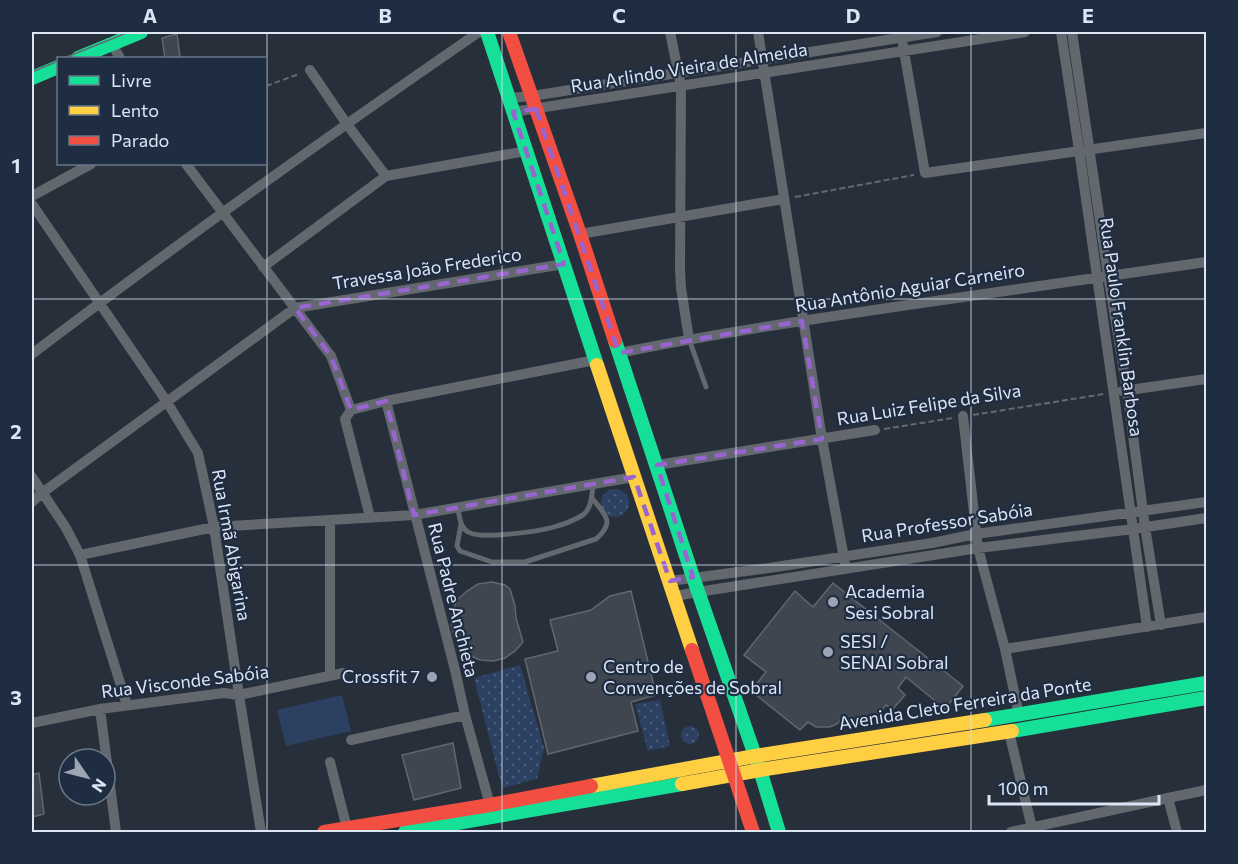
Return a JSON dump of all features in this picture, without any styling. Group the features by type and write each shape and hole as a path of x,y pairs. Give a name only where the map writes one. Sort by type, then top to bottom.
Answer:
{"main road":[{"path":"80,57 141,32"},
{"path":"487,32 753,832"},
{"path":"509,32 580,234 779,832"},
{"path":"32,78 57,67"},
{"path":"608,398 632,390"},
{"name":"Avenida Cleto Ferreira da Ponte","path":"324,832 347,831 754,756 1206,683"},
{"name":"Avenida Cleto Ferreira da Ponte","path":"405,832 760,770 1009,732 1206,698"}],"street":[{"path":"32,354 99,302 346,123 479,32"},
{"path":"670,32 681,86 679,218 681,288 690,339"},
{"path":"758,32 802,321 846,569"},
{"name":"Rua Arlindo Vieira de Almeida","path":"534,102 680,73 902,34 937,32"},
{"name":"Rua Arlindo Vieira de Almeida","path":"534,102 681,86 904,51 977,35 1025,32"},
{"name":"Rua Paulo Franklin Barbosa","path":"1060,32 1085,150"},
{"name":"Rua Paulo Franklin Barbosa","path":"1072,32 1085,150 1103,276 1108,353 1147,627"},
{"path":"902,34 925,173 1206,133"},
{"path":"112,44 119,57"},
{"path":"310,70 386,176"},
{"path":"509,98 534,102"},
{"path":"513,112 534,102"},
{"path":"263,267 386,176 526,151"},
{"path":"32,196 89,165"},
{"path":"187,165 331,356 351,410"},
{"path":"580,234 784,199"},
{"name":"Rua Irmã Abigarina","path":"32,204 198,453 214,527 261,832"},
{"name":"Rua Antônio Aguiar Carneiro","path":"619,353 802,321 1206,262"},
{"name":"Travessa João Frederico","path":"295,308 564,264"},
{"name":"Rua Paulo Franklin Barbosa","path":"1103,276 1121,351 1161,625"},
{"path":"32,502 295,308"},
{"path":"1108,353 1121,351"},
{"path":"370,517 345,419 351,410 595,360"},
{"path":"1113,392 1206,379"},
{"name":"Rua Padre Anchieta","path":"386,401 490,805"},
{"path":"963,416 978,548 1005,649 1019,715"},
{"name":"Rua Luiz Felipe da Silva","path":"657,465 875,430"},
{"path":"32,477 66,528 80,555 127,705"},
{"path":"80,555 214,527 414,515 634,477"},
{"name":"Rua Professor Sabóia","path":"670,581 932,543 976,534 1206,502"},
{"name":"Rua Professor Sabóia","path":"675,597 978,548 1206,518"},
{"path":"330,520 330,676"},
{"path":"932,543 934,556"},
{"path":"1005,649 1206,617"},
{"name":"Rua Visconde Sabóia","path":"32,723 127,705 224,693 239,695 343,673"},
{"path":"100,709 117,832"},
{"path":"351,740 465,715"},
{"path":"1009,732 1032,828"},
{"path":"330,762 347,831"},
{"path":"1011,832 1206,790"},
{"path":"1168,798 1177,832"}],"lane":[{"path":"690,339 706,387"},
{"path":"461,524 467,532 474,535 514,534 557,526 583,514 589,508 593,484"},
{"path":"458,507 461,524 458,546 460,551 492,562 525,562 596,539 605,532 608,524 607,518 592,498"}],"path":[{"path":"267,86 310,70"},
{"path":"784,199 925,173"},
{"name":"Rua Luiz Felipe da Silva","path":"875,430 1113,392"}],"highlighted area":[{"path":"536,109 619,353 802,321 822,439 657,465 693,577 670,581 634,477 414,515 386,401 351,410 331,356 295,308 564,264 513,112"}],"shaded area":[{"path":"615,489 625,493 629,503 625,513 615,517 605,513 601,503 605,493"},
{"path":"520,665 544,748 537,779 502,788 474,678"},
{"path":"342,695 351,731 286,746 277,710"},
{"path":"660,700 670,746 648,751 635,704"},
{"path":"686,726 694,726 699,731 697,742 686,744 681,739 681,731"}],"building":[{"path":"177,34 180,57 165,57 162,38"},
{"path":"492,582 505,585 510,589 523,642 505,658 493,661 480,660 469,655 460,647 451,624 452,612 457,600 478,584"},
{"name":"SESI / SENAI Sobral","path":"833,583 963,686 945,709 906,677 898,688 905,695 892,710 886,705 874,720 852,723 844,716 837,724 830,727 816,727 808,722 800,730 751,691 766,672 744,655 795,591 813,607"},
{"name":"Centro de Convenções de Sobral","path":"631,591 656,695 631,702 638,731 548,754 525,659 558,651 550,620 591,610 610,596"},
{"path":"453,743 461,788 414,800 402,755"},
{"path":"39,773 44,814 32,817 32,775"}],"tram line":[{"path":"66,57 129,32"},
{"path":"32,72 57,61"}],"traffic: fast":[{"path":"80,57 141,32"},
{"path":"487,32 597,365"},
{"path":"32,78 57,67"},
{"path":"615,341 779,832"},
{"path":"985,720 1206,683"},
{"path":"1012,731 1206,698"},
{"path":"405,832 682,784"}],"traffic: slow":[{"path":"597,365 692,650"},
{"path":"591,786 755,756 985,720"},
{"path":"682,784 1012,731"}],"traffic: jam":[{"path":"509,32 615,341"},
{"path":"692,650 753,832"},
{"path":"324,832 591,786"}],"place":[{"name":"Academia Sesi Sobral","path":"833,602"},
{"name":"SESI / SENAI Sobral","path":"828,652"},
{"name":"Crossfit 7","path":"432,677"},
{"name":"Centro de Convenções de Sobral","path":"591,677"}]}
